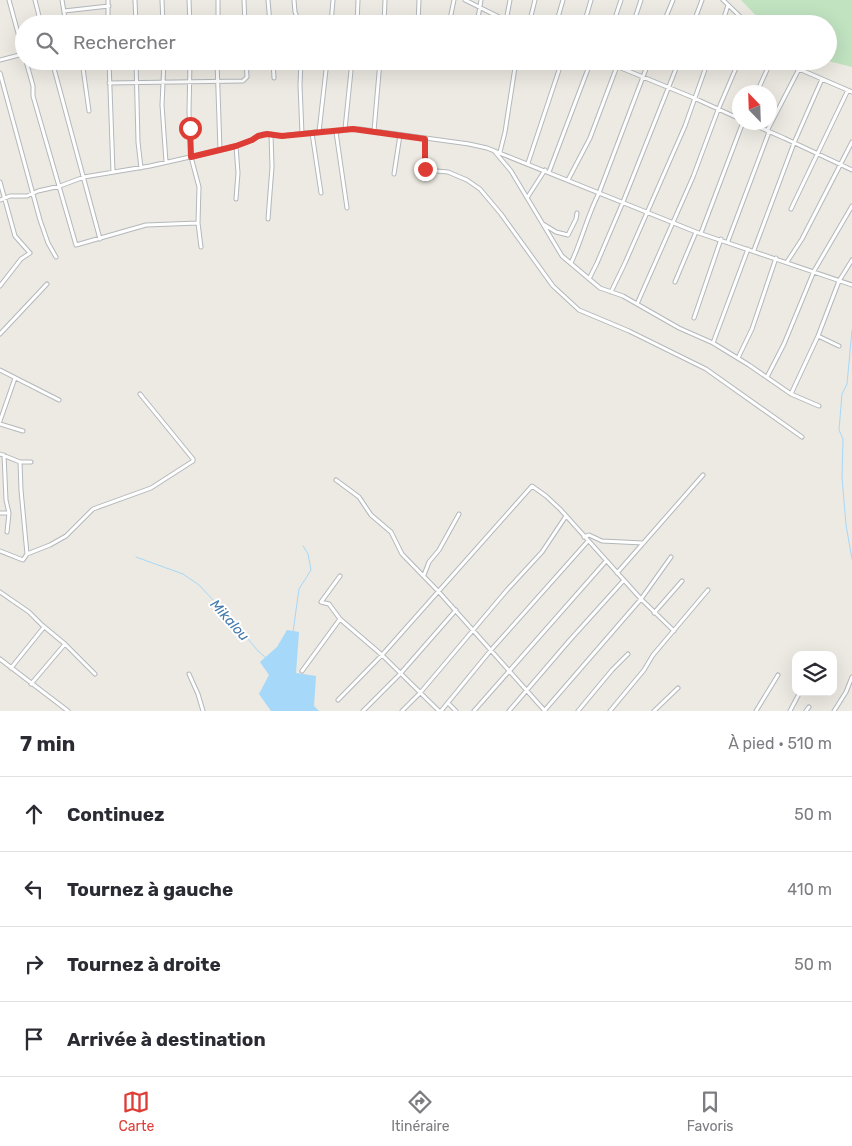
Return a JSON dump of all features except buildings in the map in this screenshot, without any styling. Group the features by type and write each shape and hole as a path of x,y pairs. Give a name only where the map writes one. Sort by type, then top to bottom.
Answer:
{"street":[{"path":"9,0 15,22"},
{"path":"34,0 38,15"},
{"path":"62,0 65,15"},
{"path":"108,0 108,15"},
{"path":"135,0 136,15"},
{"path":"162,0 163,15"},
{"path":"189,0 190,15"},
{"path":"218,0 218,15"},
{"path":"244,0 245,15"},
{"path":"268,0 269,15"},
{"path":"294,0 296,15"},
{"path":"332,15 333,0"},
{"path":"358,0 358,15"},
{"path":"384,0 384,15"},
{"path":"418,15 419,0"},
{"path":"451,15 454,0"},
{"path":"465,0 495,15"},
{"path":"479,15 481,0"},
{"path":"507,15 510,0"},
{"path":"532,15 536,0"},
{"path":"559,15 563,0"},
{"path":"587,15 591,0"},
{"path":"616,15 621,0"},
{"path":"636,15 642,0"},
{"path":"667,15 673,0"},
{"path":"696,15 702,0"},
{"path":"724,0 739,15"},
{"path":"725,15 728,5"},
{"path":"64,11 109,6"},
{"path":"0,60 15,56"},
{"path":"29,70 33,86 33,96 75,244 78,245 100,239 146,224 198,223"},
{"path":"54,70 100,239"},
{"path":"83,70 89,111"},
{"path":"109,70 113,172"},
{"path":"136,70 138,142 141,168"},
{"path":"164,70 162,105 166,162"},
{"path":"190,70 189,112 191,157 199,187 198,223 201,247"},
{"path":"217,70 220,150"},
{"path":"109,83 243,81 247,77 247,70"},
{"path":"274,70 274,78"},
{"path":"301,70 302,134"},
{"path":"319,132 326,70"},
{"path":"345,129 351,70"},
{"path":"374,131 379,70"},
{"path":"500,152 515,70"},
{"path":"528,163 559,70"},
{"path":"527,198 547,171 587,70"},
{"path":"568,180 590,138 616,70"},
{"path":"624,70 732,116"},
{"path":"571,263 580,245 590,210 599,193 646,70"},
{"path":"589,279 676,70"},
{"path":"611,292 685,126 705,70"},
{"path":"637,304 674,223 735,70"},
{"path":"760,85 767,70"},
{"path":"728,242 768,131 798,70"},
{"path":"791,209 816,154 850,91 801,70"},
{"path":"0,73 44,235 56,257"},
{"path":"754,250 794,142 822,79"},
{"path":"2,199 27,196 84,177 141,168 220,150 236,146 263,134 282,136 336,132 345,129 374,131 469,144 500,152 674,223 852,285"},
{"path":"675,282 742,130"},
{"path":"768,131 852,170"},
{"path":"336,132 347,208"},
{"path":"312,133 321,194"},
{"path":"268,219 272,167 271,134"},
{"path":"394,174 400,135"},
{"path":"425,139 425,170 448,172 467,180 480,189 552,286 574,306 583,313 629,331 706,369 802,438"},
{"path":"787,262 802,239 852,142"},
{"path":"236,146 238,173 236,199"},
{"path":"493,150 511,171 562,256 600,288 623,296 679,328 713,343 791,394 820,406"},
{"path":"0,182 2,199 16,236 30,252 21,258 0,286"},
{"path":"767,378 814,271 852,206"},
{"path":"542,224 556,232 568,235 577,213"},
{"path":"694,318 720,239"},
{"path":"713,343 748,249"},
{"path":"738,358 752,329 776,258"},
{"path":"791,394 818,336 839,281 852,260"},
{"path":"0,334 47,284"},
{"path":"818,336 839,346"},
{"path":"0,370 59,400"},
{"path":"15,378 0,422 24,431"},
{"path":"0,550 23,560 27,554 50,546 66,536 93,509 151,488 193,461 140,394"},
{"path":"7,532 9,513 2,455 20,462 31,462"},
{"path":"20,462 27,554"},
{"path":"617,573 702,476"},
{"path":"336,480 359,497 371,515 391,532 402,554 456,610 545,711 641,599 671,557"},
{"path":"338,700 382,655 530,487 534,486 566,516 654,613 674,631"},
{"path":"0,514 9,513"},
{"path":"424,575 429,562 440,550 459,514"},
{"path":"402,711 420,693 507,590 542,552 566,516"},
{"path":"584,537 589,535 602,541 643,543"},
{"path":"340,576 321,602 329,604 340,619 382,655 440,711 491,650 588,541"},
{"path":"474,711 606,561"},
{"path":"509,711 624,580"},
{"path":"654,613 682,581"},
{"path":"610,711 644,670 653,655 708,590"},
{"path":"0,592 29,612 95,674"},
{"path":"363,711 400,674 456,610"},
{"path":"302,671 340,619"},
{"path":"11,668 44,627"},
{"path":"31,684 65,644"},
{"path":"578,711 628,654"},
{"path":"0,659 68,711"},
{"path":"189,674 203,711"},
{"path":"756,711 778,675"},
{"path":"834,711 846,692 852,677"},
{"path":"654,711 678,688"},
{"path":"790,711 798,696"},
{"path":"448,703 456,711"},
{"path":"806,711 809,706"}],"green space":[{"path":"741,0 852,0 852,67 837,63 837,15 755,15"}],"water":[{"path":"287,630 299,632 296,673 316,676 314,706 319,711 271,711 259,694 269,675 260,662 277,647"}],"waterway":[{"path":"852,330 847,384 842,394 839,430 843,439 842,477 846,525 852,559"},
{"path":"293,632 299,589 311,570 308,554 303,546"},
{"name":"Mikalou","path":"136,557 183,574 199,585 265,657"}],"route":[{"path":"190,128 191,157 236,146 263,134 282,136 353,129 425,139 425,169"}]}
